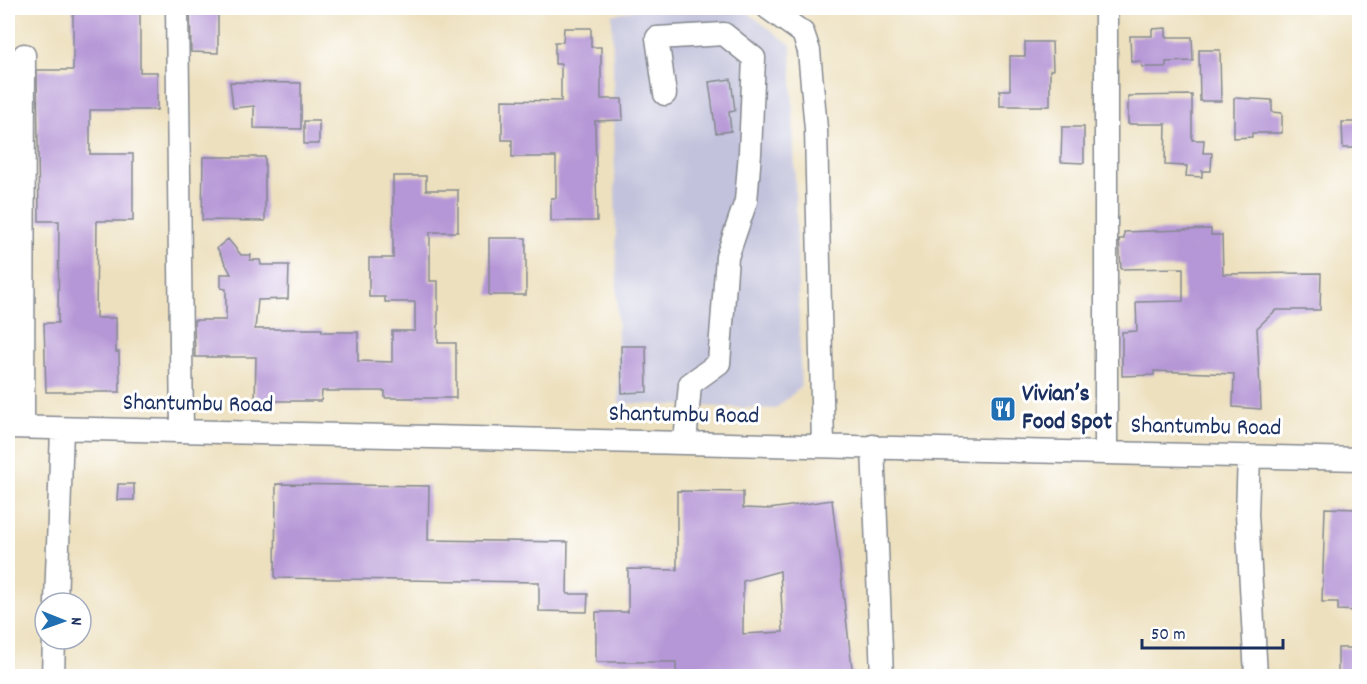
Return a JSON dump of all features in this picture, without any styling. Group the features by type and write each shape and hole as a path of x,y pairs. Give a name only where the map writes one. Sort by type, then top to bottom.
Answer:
{"street":[{"path":"177,8 182,431"},
{"path":"768,8 803,33 808,51 816,129 823,446"},
{"path":"1106,9 1106,453"},
{"path":"665,94 657,38 724,34 754,58 746,201 727,257 719,363 690,384 685,443"},
{"path":"15,427 24,55"},
{"name":"Shantumbu Road","path":"15,427 62,430 873,446 1006,452 1359,459"},
{"path":"56,591 62,430"},
{"path":"873,446 882,676"},
{"path":"1249,456 1247,514 1256,676"},
{"path":"53,676 54,651"}],"shaded area":[{"path":"643,8 741,8 791,45 801,387 775,409 619,403 612,15"}],"building":[{"path":"73,8 140,8 140,72 157,72 157,110 90,110 90,154 133,154 133,221 97,221 96,318 116,318 116,352 119,352 120,392 46,392 44,323 58,323 59,221 39,221 37,70 73,70"},
{"path":"190,8 218,8 218,53 191,52"},
{"path":"564,28 591,28 591,47 601,47 601,99 622,99 623,120 595,121 597,221 551,221 551,198 556,198 556,157 512,157 512,140 502,140 502,100 561,101 561,64 555,64 555,42 563,42"},
{"path":"1166,28 1166,37 1192,37 1193,61 1166,62 1166,67 1142,67 1141,61 1131,62 1130,36 1152,36 1152,29"},
{"path":"1025,42 1052,42 1053,70 1050,70 1050,106 1000,106 1000,90 1010,90 1010,56 1025,56"},
{"path":"1199,50 1220,50 1221,101 1200,101"},
{"path":"731,79 735,111 729,112 731,131 716,133 709,82"},
{"path":"230,82 301,83 301,129 254,128 254,106 233,108"},
{"path":"8,87 10,87 10,130 8,130"},
{"path":"1192,95 1192,140 1204,140 1203,153 1212,153 1211,171 1202,171 1202,177 1186,176 1187,166 1165,165 1166,124 1128,124 1128,96"},
{"path":"1234,98 1272,100 1272,112 1282,113 1282,133 1252,133 1252,137 1234,138"},
{"path":"304,121 319,121 319,144 304,144"},
{"path":"1342,122 1359,122 1359,148 1343,148"},
{"path":"1062,127 1084,127 1084,163 1061,162"},
{"path":"203,157 265,157 265,221 202,220"},
{"path":"393,176 426,176 426,190 458,190 458,232 430,232 430,281 438,281 438,343 456,343 456,398 385,398 385,391 322,391 321,401 255,401 256,357 195,357 194,320 226,320 226,289 221,288 221,274 231,274 217,248 228,239 241,255 251,255 250,260 260,260 261,265 289,265 288,299 258,300 255,329 322,329 322,332 358,332 358,361 392,362 392,331 415,331 415,302 385,302 385,297 369,297 369,258 393,258"},
{"path":"1211,229 1211,235 1222,235 1223,274 1321,273 1320,310 1276,310 1257,328 1261,409 1233,407 1234,374 1154,371 1154,375 1122,376 1122,332 1137,331 1136,302 1183,301 1183,268 1121,269 1119,239 1124,239 1124,232"},
{"path":"489,238 526,238 526,295 489,295"},
{"path":"621,346 646,346 647,392 622,393"},
{"path":"118,484 134,484 134,500 117,500"},
{"path":"276,484 429,486 428,540 568,542 567,594 588,594 587,612 539,611 539,582 275,578"},
{"path":"677,491 743,492 743,508 769,509 832,500 853,676 676,676 676,662 596,662 596,612 628,612 628,569 677,570","holes":["780,571 783,632 743,634 743,581"]},
{"path":"1325,508 1359,509 1359,611 1338,610 1338,602 1322,602"},
{"path":"1338,648 1359,648 1359,676 1338,676"}],"place":[{"name":"Vivian’s Food Spot","path":"1003,409"}]}
